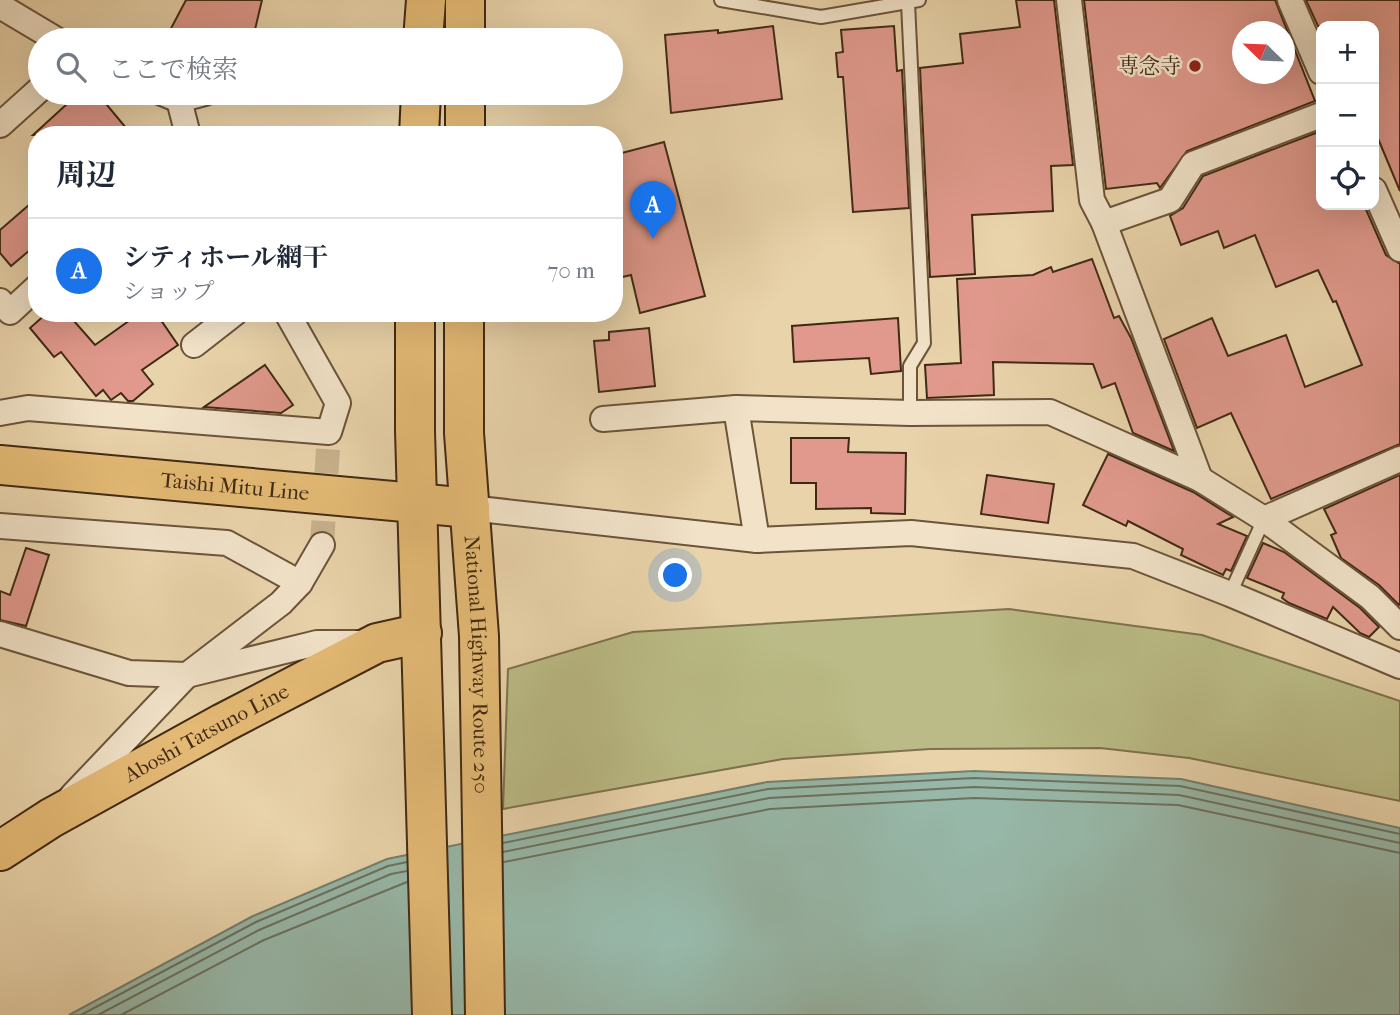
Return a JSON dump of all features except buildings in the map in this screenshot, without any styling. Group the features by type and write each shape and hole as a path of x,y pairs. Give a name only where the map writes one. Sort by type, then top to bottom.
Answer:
{"main road":[{"path":"424,28 426,0"},
{"path":"465,0 465,28"},
{"path":"419,126 420,105"},
{"path":"465,105 465,126"},
{"path":"415,322 432,1015"},
{"name":"National Highway Route 250","path":"464,322 464,433 479,636 485,1015"},
{"name":"Taishi Mitu Line","path":"0,465 470,508"},
{"name":"Aboshi Tatsuno Line","path":"0,851 51,818 377,643 423,646"}],"street":[{"path":"1069,0 1092,200 1104,223 1200,479"},
{"path":"1290,0 1316,60"},
{"path":"0,6 37,28"},
{"path":"0,125 28,100"},
{"path":"175,105 184,126"},
{"path":"1104,223 1170,200 1193,164 1316,117"},
{"path":"1379,201 1399,243"},
{"path":"0,301 10,312 28,295"},
{"path":"194,345 223,322"},
{"path":"0,414 28,408 329,432 338,403 292,322"},
{"path":"736,408 757,540"},
{"path":"603,419 736,408 1050,412 1200,479 1265,519 1370,597 1400,627"},
{"path":"1265,519 1400,458"},
{"path":"470,508 757,540 911,533 1133,556 1400,666"},
{"path":"0,526 227,543 300,583"},
{"path":"51,818 187,675 281,603 300,583 322,545"},
{"path":"0,634 129,673 187,675 317,643 377,643"}],"lane":[{"path":"721,0 821,17 913,1 924,343 910,366 910,412"},
{"path":"1230,594 1265,519"}],"green space":[{"path":"1009,609 1202,635 1400,701 1400,801 1189,758 1100,748 930,749 783,759 503,809 508,669 633,632"}],"water":[{"path":"974,771 1181,779 1400,828 1400,1015 69,1015 253,916 387,859 767,782"}],"tunnel":[{"path":"322,545 329,432"}],"place":[{"name":"専念寺","path":"1195,66"},
{"name":"シティホール網干","path":"653,239"}]}
